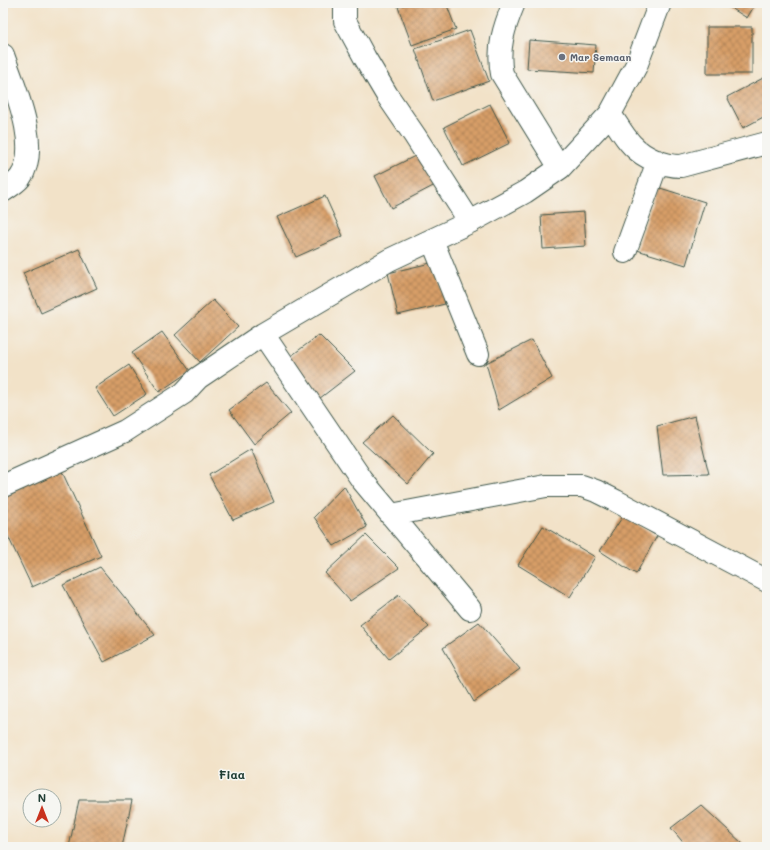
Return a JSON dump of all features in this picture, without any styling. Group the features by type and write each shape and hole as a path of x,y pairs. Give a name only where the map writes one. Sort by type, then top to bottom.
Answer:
{"street":[{"path":"345,3 345,21 365,58 387,95 470,222"},
{"path":"514,3 500,42 499,59 502,74 560,168"},
{"path":"3,486 125,431 184,393 198,378 263,334 389,260 470,222 525,192 560,168 610,114 636,66 660,3"},
{"path":"3,55 27,123 27,151 25,167 20,178 3,191"},
{"path":"610,114 632,145 668,166 681,166 767,143"},
{"path":"625,252 658,161"},
{"path":"432,240 478,354"},
{"path":"263,334 362,480 470,609"},
{"path":"391,515 546,486 582,486 609,497 767,581"}],"building":[{"path":"409,3 446,3 456,29 412,45 398,7"},
{"path":"723,3 756,3 747,18"},
{"path":"707,27 752,27 752,74 707,74"},
{"path":"470,30 489,81 433,101 415,49"},
{"name":"Mar Semaan","path":"529,40 596,45 594,73 527,69"},
{"path":"767,76 767,115 743,128 727,97"},
{"path":"490,104 510,143 463,166 444,127"},
{"path":"421,153 437,184 391,208 375,176"},
{"path":"657,187 705,202 686,265 637,250"},
{"path":"325,196 343,236 296,257 277,217"},
{"path":"584,212 586,246 543,249 541,215"},
{"path":"79,249 97,288 41,313 23,273"},
{"path":"435,262 445,304 398,315 388,273"},
{"path":"213,300 238,327 200,362 175,335"},
{"path":"162,332 190,371 159,392 132,353"},
{"path":"319,335 355,371 315,402 287,359"},
{"path":"532,340 552,378 499,410 486,363"},
{"path":"129,365 147,394 113,416 95,388"},
{"path":"266,383 291,413 254,444 229,410"},
{"path":"393,415 433,454 408,484 362,442"},
{"path":"695,416 709,474 663,475 657,426"},
{"path":"251,449 274,502 233,520 209,475"},
{"path":"59,465 101,556 32,587 5,530 3,531 3,491"},
{"path":"344,486 367,527 334,546 314,517"},
{"path":"623,516 657,536 636,574 600,551"},
{"path":"543,526 595,557 570,597 518,565"},
{"path":"366,535 399,568 350,601 325,573"},
{"path":"100,567 155,635 104,662 63,585"},
{"path":"399,595 429,627 389,659 360,625"},
{"path":"479,622 520,669 474,702 443,648"},
{"path":"79,800 132,800 122,847 69,847"},
{"path":"701,805 743,844 740,847 687,847 671,828"}],"place":[{"name":"Mar Semaan","path":"562,57"}],"district":[{"name":"Fiaa","path":"232,774"}]}
